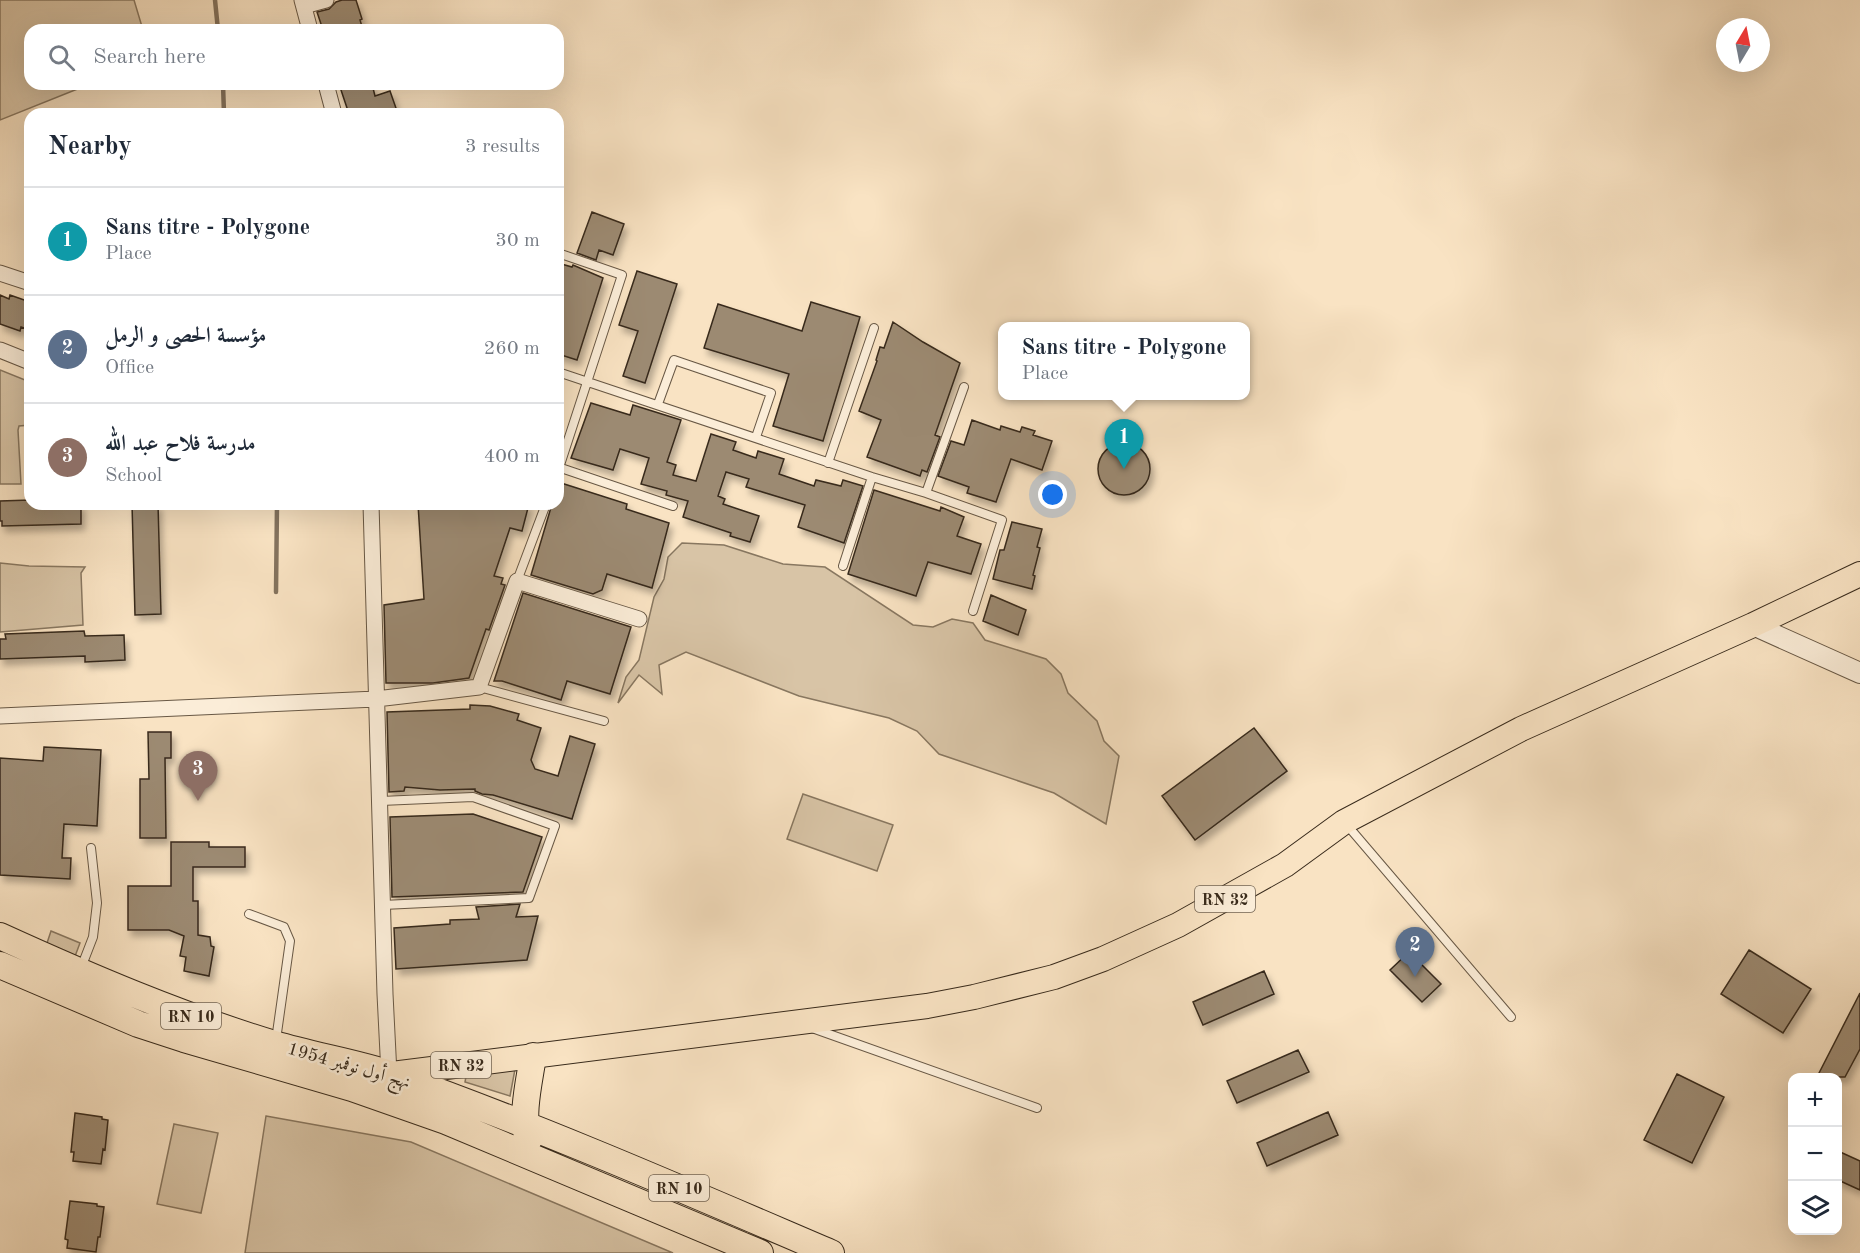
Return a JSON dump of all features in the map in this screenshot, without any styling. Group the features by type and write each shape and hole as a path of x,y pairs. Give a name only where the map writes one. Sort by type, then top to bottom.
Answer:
{"highway":[{"name":"نهج أول نوفمبر 1954","path":"0,936 132,995 275,1044 389,1074 560,1137 831,1253"},
{"name":"نهج أول نوفمبر 1954","path":"0,965 138,1024 184,1040 352,1088 446,1121 759,1253"},
{"path":"532,1066 526,1125 530,1148 535,1158"},
{"path":"532,1066 542,1109 560,1137"}],"main road":[{"name":"RN 32","path":"352,1088 363,1081 389,1074 532,1066 927,1006 1054,977 1103,959 1178,925 1275,871 1344,822 1521,729 1753,625 1860,574"}],"street":[{"path":"308,24 303,3 326,0"},
{"path":"328,90 332,108"},
{"path":"0,273 24,281"},
{"path":"0,350 24,360"},
{"path":"371,510 389,1074"},
{"path":"0,716 376,699 478,687 517,581 639,619"},
{"path":"1753,625 1860,672"}],"lane":[{"path":"564,255 622,275 564,451"},
{"path":"828,463 874,328"},
{"path":"658,405 674,360 771,393 756,437"},
{"path":"564,374 1002,520 973,611"},
{"path":"926,493 964,387"},
{"path":"564,471 673,506"},
{"path":"843,566 872,477"},
{"path":"517,581 544,510"},
{"path":"478,687 603,721"},
{"path":"381,801 472,797 555,826 529,898 383,905"},
{"path":"1344,822 1511,1017"},
{"path":"79,972 93,937 97,903 91,848"},
{"path":"249,914 284,927 290,940 275,1044"},
{"path":"799,1024 1037,1108"}],"shaded area":[{"path":"0,0 134,0 141,24 24,24 24,90 75,90 30,108 24,108 24,110 0,120"},
{"path":"0,370 24,380 24,426 19,426 18,430 21,484 0,484"},
{"path":"682,543 724,545 783,564 825,567 913,625 933,627 952,619 973,623 985,640 1046,659 1061,674 1068,693 1097,721 1104,741 1119,756 1106,824 1054,793 939,754 917,731 889,718 799,696 686,652 659,665 662,694 639,675 618,703 626,677 639,660 654,597 664,579 668,557"},
{"path":"0,563 85,567 81,573 83,625 0,632"},
{"path":"803,794 893,825 877,871 787,839"},
{"path":"51,931 80,943 74,959 46,946"},
{"path":"516,1064 510,1096 465,1082 467,1071"},
{"path":"266,1116 411,1142 673,1253 245,1253"},
{"path":"174,1124 218,1133 201,1213 157,1204"}],"building":[{"path":"356,0 362,19 360,20 361,24 321,24 317,12 329,9 336,2"},
{"path":"341,90 374,90 375,96 390,91 396,108 347,108"},
{"path":"592,212 624,224 613,255 599,250 596,260 577,253"},
{"path":"564,265 572,267 573,265 603,278 577,360 564,356"},
{"path":"637,271 677,284 645,383 623,376 638,331 619,325"},
{"path":"0,295 9,299 10,295 24,300 24,328 21,327 20,331 0,324"},
{"path":"811,302 860,317 823,441 773,426 789,374 704,348 718,304 802,331"},
{"path":"893,322 960,363 935,435 940,437 927,472 922,470 920,476 867,457 881,420 859,411 880,347 884,348"},
{"path":"591,403 630,415 633,405 681,420 667,462 676,465 673,475 696,481 711,434 736,442 733,450 756,458 758,451 784,459 779,474 814,486 816,480 841,486 843,480 863,486 844,543 798,527 805,505 746,487 749,479 726,472 718,496 725,499 723,504 759,516 750,542 683,517 688,501 666,495 667,491 641,484 649,458 620,449 613,470 571,458"},
{"path":"972,420 1000,430 1001,426 1020,432 1022,427 1035,431 1033,435 1052,441 1042,470 1011,459 996,502 967,493 969,487 938,476 951,441 964,445"},
{"path":"1119,443 1129,443 1143,450 1150,469 1143,488 1129,495 1119,495 1109,491 1102,484 1098,474 1098,464 1102,454 1109,447"},
{"path":"564,484 627,504 626,509 669,523 652,588 607,574 602,590 593,594 531,575 550,510 564,510"},
{"path":"874,490 940,511 941,507 964,517 957,536 981,544 971,574 928,562 916,596 848,574"},
{"path":"24,500 24,510 81,510 81,524 2,526 0,501"},
{"path":"132,510 158,510 161,614 135,615"},
{"path":"418,510 527,510 522,531 510,528 494,576 503,578 501,584 505,585 489,630 486,629 469,678 433,683 386,683 384,605 424,599"},
{"path":"1012,522 1042,529 1037,547 1040,548 1032,589 993,579 1000,550 1004,550"},
{"path":"523,593 631,627 610,694 567,681 561,700 502,681 494,681"},
{"path":"991,595 1026,610 1018,635 983,621"},
{"path":"84,631 85,636 124,635 125,660 85,662 85,656 0,659 0,639 6,639 5,634"},
{"path":"470,705 490,706 519,714 517,720 541,728 531,760 535,769 558,776 570,736 595,744 572,819 493,795 482,794 475,789 440,790 405,787 404,791 389,792 387,712 470,709"},
{"path":"1254,728 1287,771 1195,840 1162,796"},
{"path":"148,732 171,732 171,758 165,758 166,838 140,838 140,779 149,779"},
{"path":"44,747 101,750 97,826 64,824 62,858 71,858 70,879 0,875 0,758 43,761"},
{"path":"473,814 542,837 523,892 392,897 390,817"},
{"path":"171,842 209,842 209,847 245,847 245,867 193,867 193,901 198,901 198,935 210,937 211,946 214,947 209,976 184,971 186,957 180,956 184,936 169,930 128,930 128,886 171,886"},
{"path":"520,904 516,917 538,916 527,960 396,969 394,928 450,924 450,920 479,919 476,907"},
{"path":"1749,950 1811,989 1783,1033 1721,994"},
{"path":"1409,952 1441,984 1422,1002 1390,970"},
{"path":"1264,971 1274,994 1203,1025 1193,1002"},
{"path":"1860,993 1860,1049 1845,1077 1842,1077 1842,1073 1819,1073"},
{"path":"1298,1050 1309,1072 1237,1103 1227,1081"},
{"path":"1677,1074 1724,1097 1692,1163 1644,1140"},
{"path":"1328,1112 1338,1135 1267,1166 1257,1143"},
{"path":"75,1113 108,1120 101,1164 73,1161 74,1152 71,1152"},
{"path":"1842,1153 1860,1161 1860,1190 1842,1182"},
{"path":"70,1201 104,1207 96,1252 67,1248 68,1240 65,1239"}],"waterway":[{"path":"215,0 217,24"},
{"path":"223,90 224,108"},
{"path":"276,592 277,510"}],"place":[{"name":"Sans titre - Polygone","path":"1124,469"},
{"name":"مدرسة فلاح عبد الله","path":"198,801"},
{"name":"مؤسسة الحصى و الرمل","path":"1415,977"}]}
